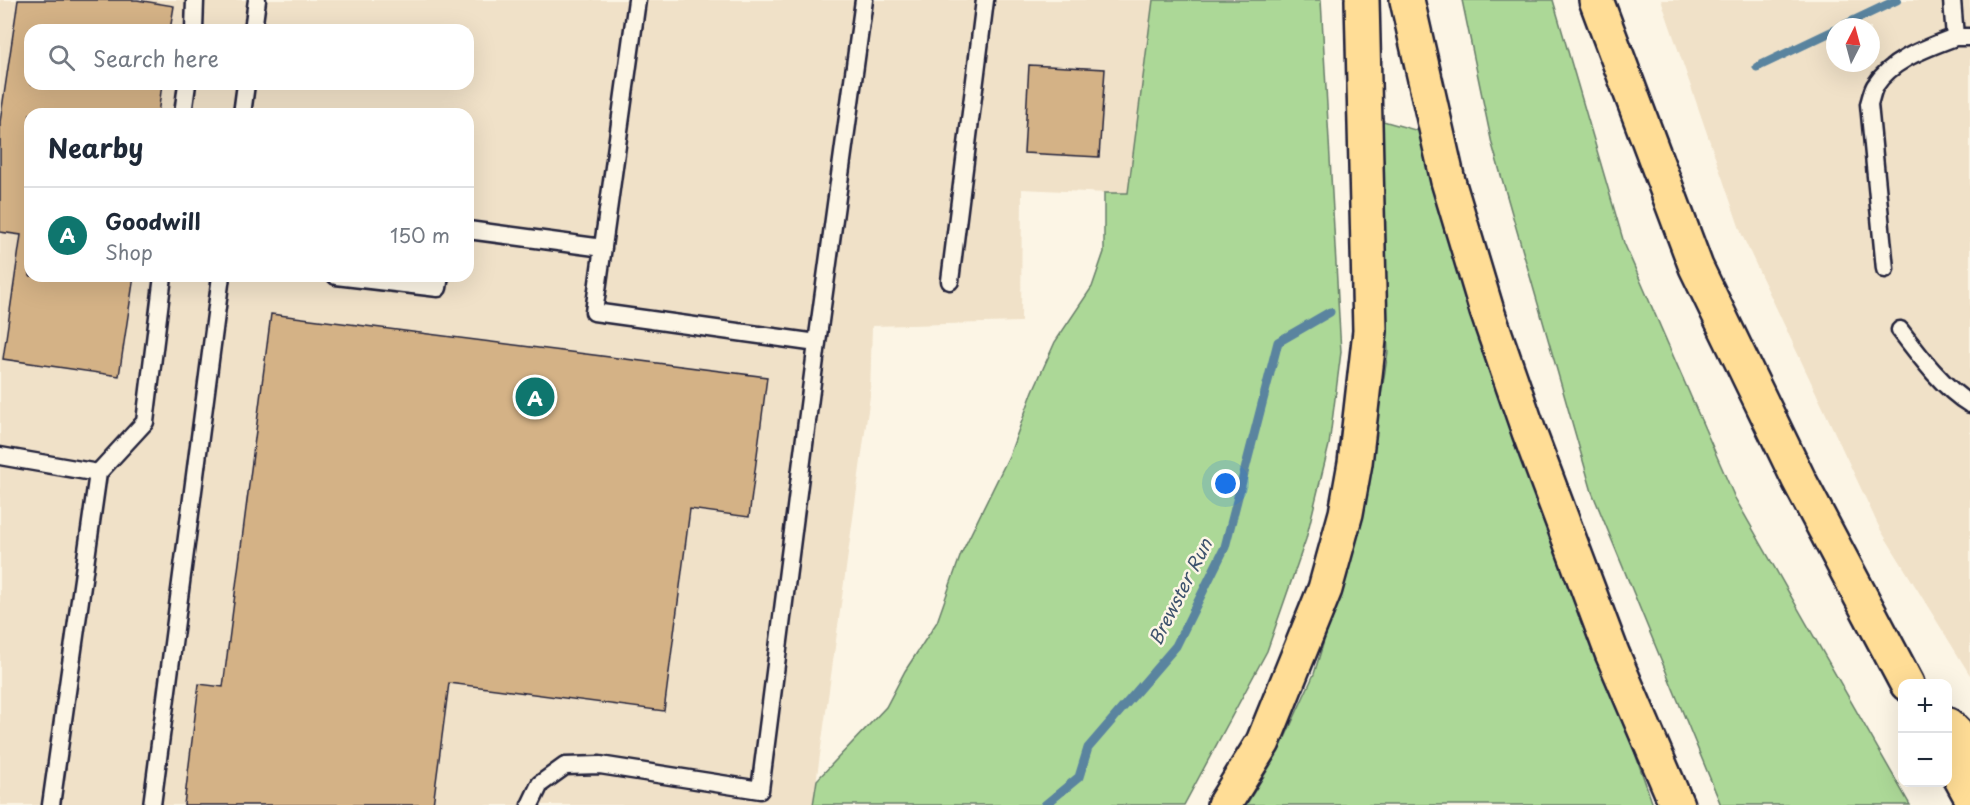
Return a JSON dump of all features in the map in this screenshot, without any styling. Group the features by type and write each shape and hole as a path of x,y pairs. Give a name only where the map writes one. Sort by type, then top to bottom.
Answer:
{"highway":[{"path":"1224,805 1263,742 1325,590 1346,513 1355,463 1370,331 1362,0"},
{"path":"1407,0 1448,181 1487,311 1529,432 1612,653 1677,805"},
{"path":"1596,0 1696,267 1799,480 1904,679"},
{"path":"1952,730 1970,747"},
{"path":"1952,764 1970,795"}],"lane":[{"path":"194,24 195,0"},
{"path":"254,24 256,0"},
{"path":"637,0 594,312 817,343"},
{"path":"530,805 540,783 565,766 600,765 760,790 817,343 864,0"},
{"path":"950,281 985,0"},
{"path":"1886,269 1869,104 1874,87 1890,69 1915,54 1963,37 1952,0"},
{"path":"184,108 186,90"},
{"path":"243,108 245,90"},
{"path":"474,231 603,248"},
{"path":"51,805 98,473 145,422 162,282"},
{"path":"152,805 220,282"},
{"path":"403,282 438,288 439,282"},
{"path":"1900,330 1921,358 1960,399 1970,404"},
{"path":"0,456 98,473"}],"shaded area":[{"path":"0,0 1153,0 1128,194 1022,189 1021,322 872,326 870,396 813,805 0,805"},
{"path":"1661,0 1970,0 1970,675 1880,529 1742,235"}],"green space":[{"path":"1153,0 1321,0 1341,352 1329,445 1306,539 1267,651 1184,805 813,805 817,780 886,707 905,671 937,622 961,554 1009,456 1033,391 1055,342 1092,287 1104,252 1104,193 1128,193"},
{"path":"1462,0 1553,0 1624,243 1735,498 1910,805 1721,805 1592,492 1492,144"},
{"path":"1376,119 1419,131 1653,805 1246,805 1278,753 1314,674 1351,552 1371,459 1388,352"}],"building":[{"path":"18,0 137,0 174,6 171,24 24,24 24,90 161,90 159,108 24,108 24,282 133,282 119,376 3,359 21,235 0,232 0,122"},
{"path":"1029,65 1105,69 1099,157 1024,153"},
{"path":"271,314 767,377 749,517 690,509 664,711 449,683 433,805 184,805 199,684 223,687"}],"waterway":[{"name":"Brewster Run","path":"1859,18 1897,0"},
{"name":"Brewster Run","path":"1757,67 1826,34"},
{"name":"Brewster Run","path":"1045,805 1079,777 1088,748 1176,646 1225,547 1278,342 1330,312"}],"place":[{"name":"Goodwill","path":"535,397"}]}
